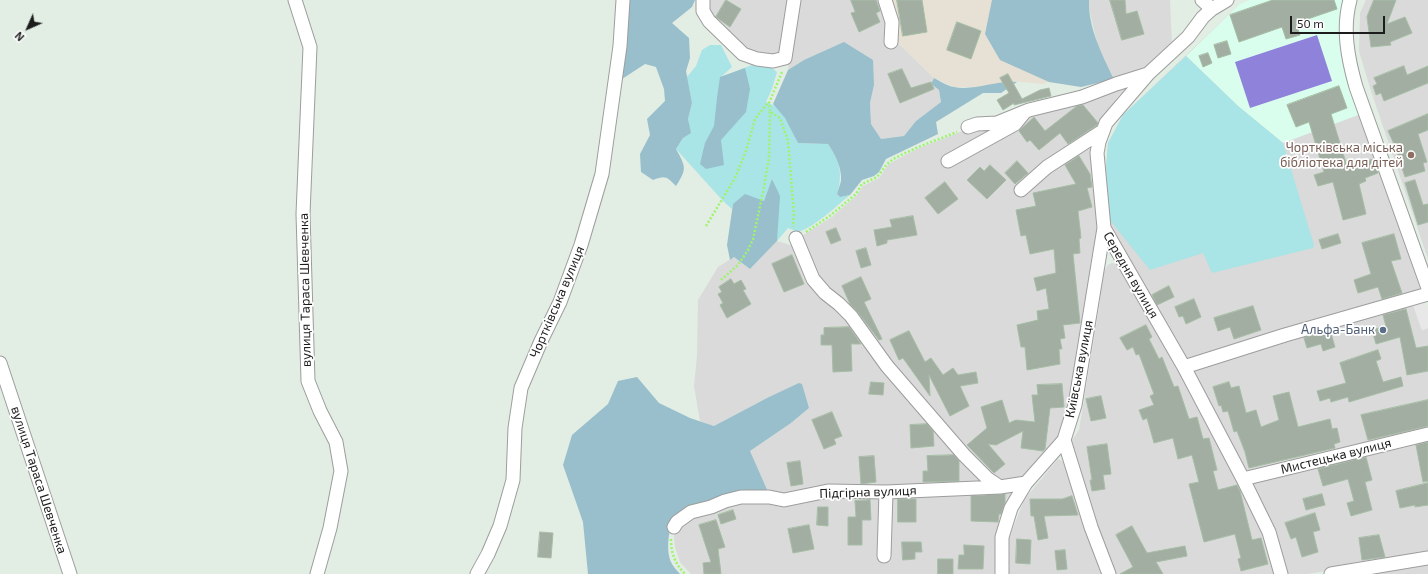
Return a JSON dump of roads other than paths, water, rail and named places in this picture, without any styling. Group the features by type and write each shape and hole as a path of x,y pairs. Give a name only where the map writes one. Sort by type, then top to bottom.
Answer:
{"street":[{"name":"вулиця Тараса Шевченка","path":"295,0 310,47 303,214 308,380 320,411 336,442 341,471 330,528 318,574"},
{"name":"Чортківська вулиця","path":"477,574 488,554 500,526 513,480 515,428 521,388 541,340 560,302 582,245 602,174 620,46 623,0"},
{"path":"703,0 703,11 709,21 743,54 757,59 773,61 785,58 794,0"},
{"path":"885,0 892,22 891,42"},
{"path":"1202,0 1212,9"},
{"name":"Середня вулиця","path":"1227,0 1212,9 1188,37 1148,74 1106,123 1102,132 1097,153 1104,228 1184,367 1243,479 1269,532 1281,574"},
{"path":"1350,0 1347,16 1346,36 1351,70 1428,288"},
{"path":"968,127 977,124 997,123 1026,110 1082,97 1148,74"},
{"path":"948,161 1015,124 1026,110"},
{"path":"1021,190 1047,167 1102,132"},
{"name":"Київська вулиця","path":"1064,440 1075,405 1104,228"},
{"path":"796,238 813,279 825,293 851,316 887,366 964,455 988,479 1000,487"},
{"path":"1184,367 1285,335 1428,294"},
{"name":"вулиця Тараса Шевченка","path":"0,363 70,574"},
{"name":"Мистецька вулиця","path":"1243,479 1428,434"},
{"path":"1002,574 1002,537 1011,508 1026,483 1064,440"},
{"path":"1064,440 1091,527 1109,574"},
{"name":"Підгірна вулиця","path":"674,527 677,522 691,512 740,497 769,497 784,500 828,491 886,492 1000,487 1026,483"},
{"path":"884,556 886,492"},
{"path":"1331,574 1428,558"}],"place":[{"name":"Чортківська міська бібліотека для дітей","path":"1411,155"},
{"name":"Альфа-Банк","path":"1383,330"}]}
